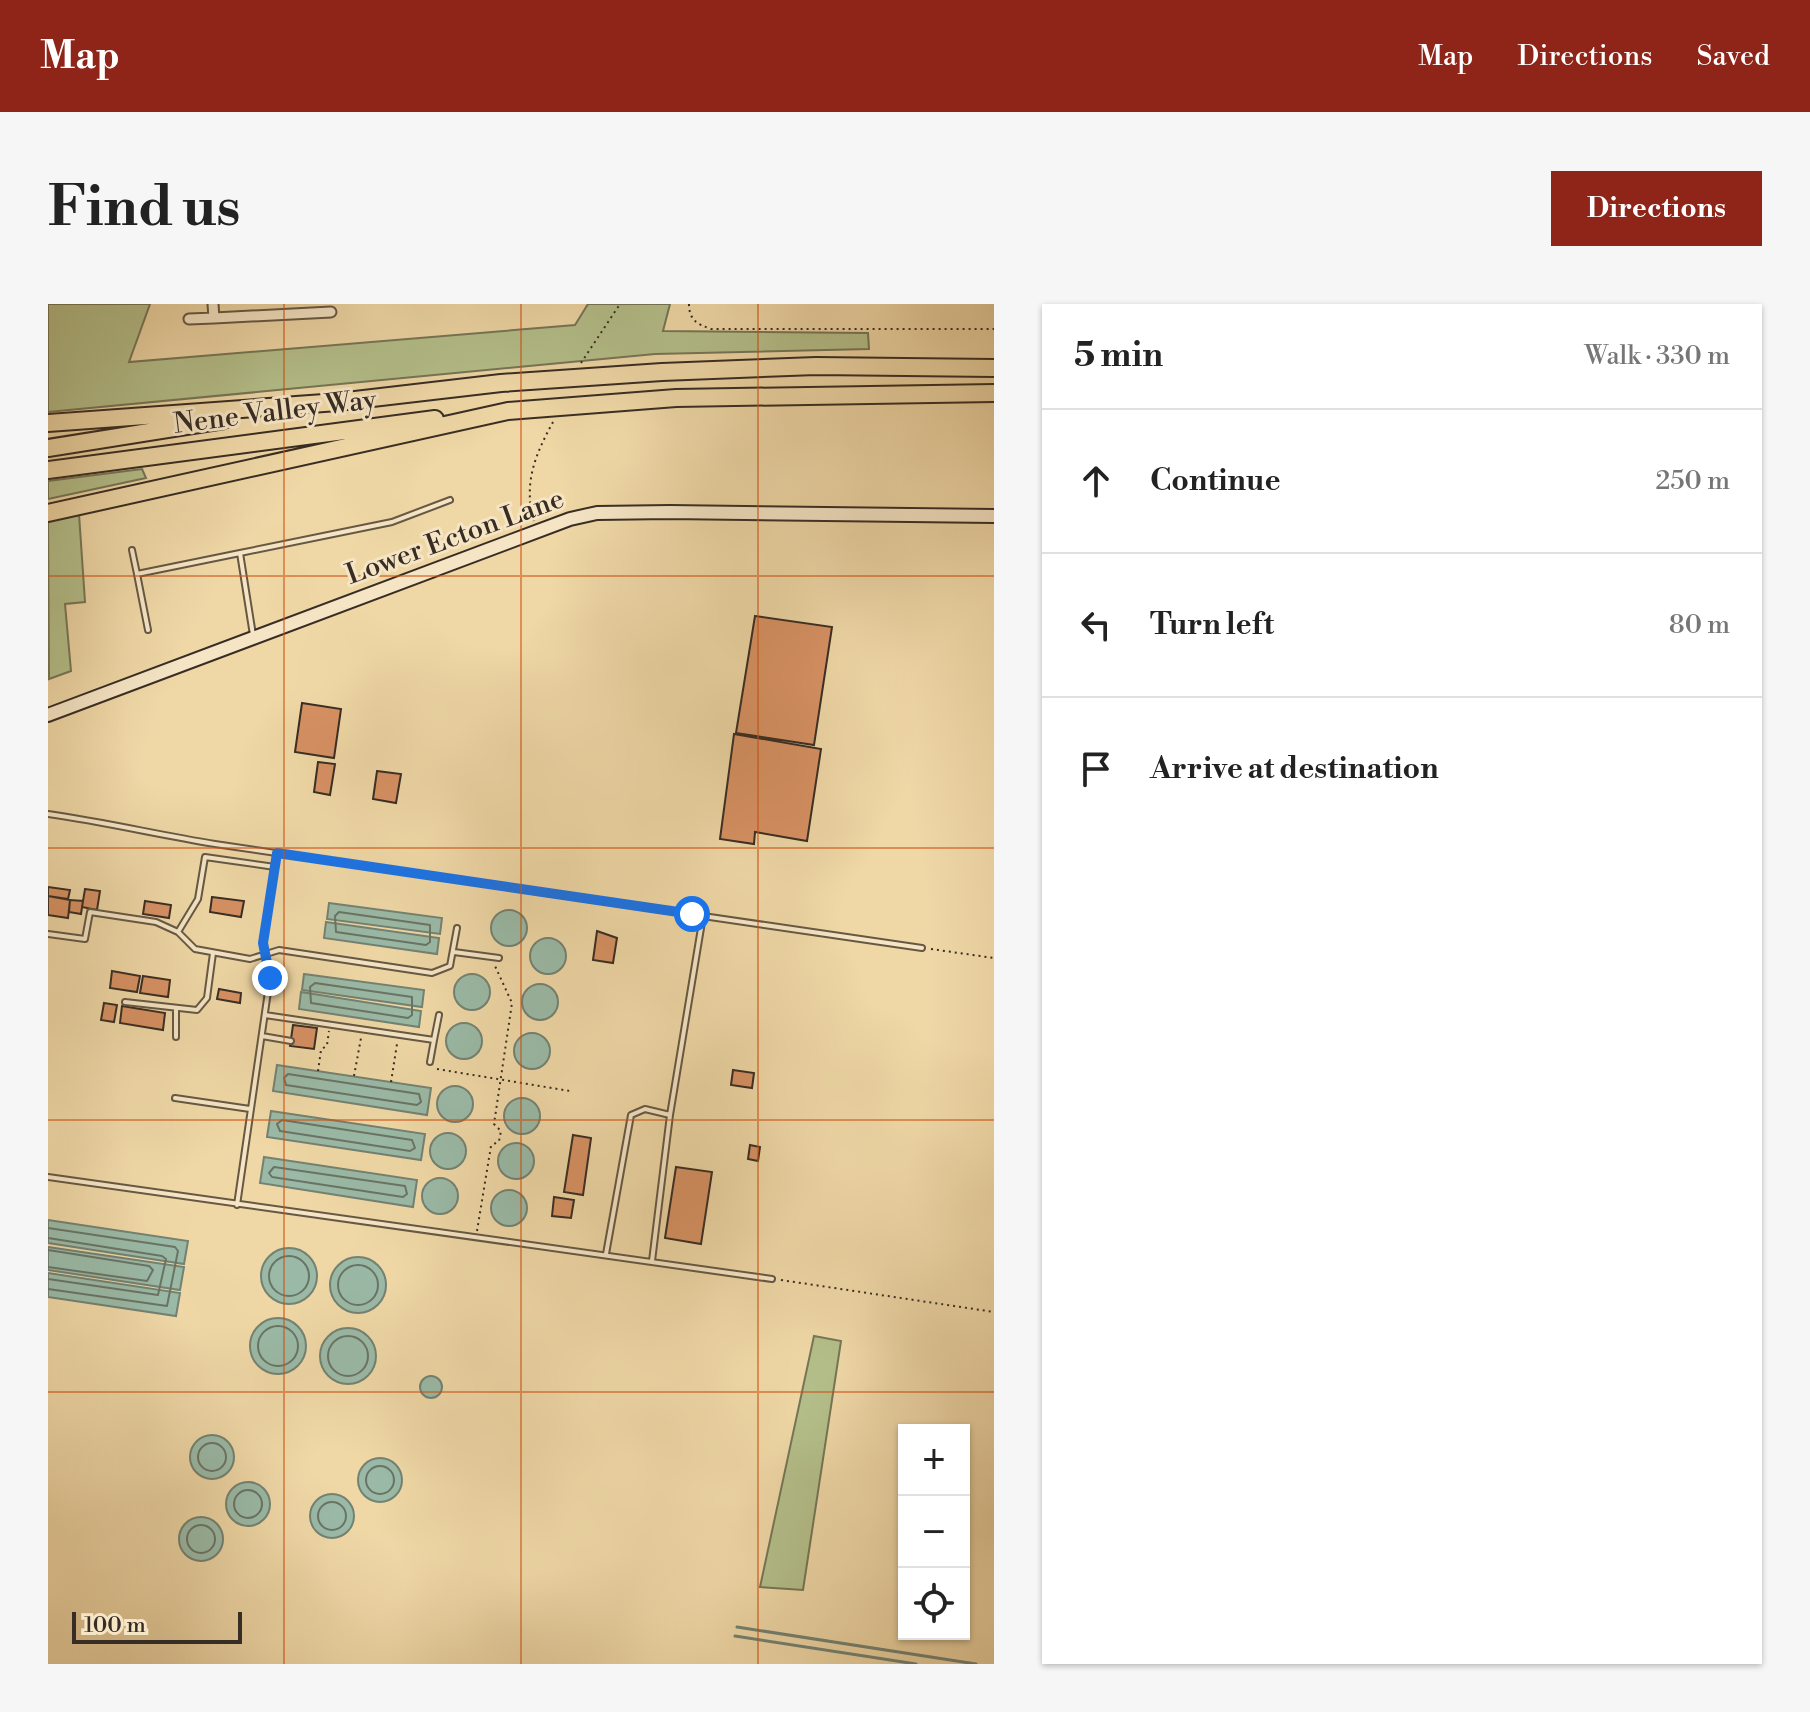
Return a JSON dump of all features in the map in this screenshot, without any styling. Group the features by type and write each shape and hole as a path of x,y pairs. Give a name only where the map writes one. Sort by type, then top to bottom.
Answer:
{"highway":[{"path":"48,423 338,402 501,383 662,372 816,366 994,368"},
{"path":"48,513 508,411 723,397 994,393"},
{"name":"Nene Valley Way","path":"48,448 338,402"},
{"name":"Nene Valley Way","path":"48,470 297,435 508,411"}],"street":[{"path":"213,304 214,318"},
{"path":"189,319 331,312"},
{"name":"Lower Ecton Lane","path":"48,715 536,529 597,513 994,516"}],"lane":[{"path":"137,574 392,522 450,500"},
{"path":"132,550 148,630"},
{"path":"240,553 254,637"},
{"path":"48,814 277,853 922,948"},
{"path":"237,1205 270,978 263,957 277,853"},
{"path":"178,932 198,899 205,857 275,867"},
{"path":"48,934 85,939 90,912 156,922 178,932 195,949 213,953 250,959 279,950 432,973 450,966 457,928"},
{"path":"652,1261 670,1115 703,916"},
{"path":"454,952 499,958"},
{"path":"125,1002 197,1010 204,1005 213,953"},
{"path":"176,1009 176,1037"},
{"path":"265,1015 434,1040"},
{"path":"430,1062 439,1015"},
{"path":"262,1036 291,1041"},
{"path":"175,1098 250,1109"},
{"path":"606,1255 631,1115 645,1109 670,1115"},
{"path":"48,1177 237,1205 477,1235 772,1279"}],"path":[{"path":"580,366 620,304"},
{"path":"689,304 689,314 697,324 711,329 994,329"},
{"path":"536,529 528,486 538,450 553,422"},
{"path":"922,948 994,958"},
{"path":"477,1235 491,1146 499,1141 501,1131 494,1124 512,1003 491,957"},
{"path":"318,1071 330,1024"},
{"path":"354,1076 362,1029"},
{"path":"391,1082 399,1035"},
{"path":"430,1062 439,1071 570,1091"},
{"path":"772,1279 994,1312"}],"green space":[{"path":"48,304 150,304 129,362 575,325 588,304 670,304 663,331 868,333 869,349 655,354 48,412"},
{"path":"142,469 146,478 48,499 48,481"},
{"path":"79,514 85,602 65,604 71,671 49,679 48,518"},
{"path":"814,1336 841,1341 803,1590 760,1587"}],"water":[{"path":"329,903 442,918 440,934 327,919"},
{"path":"509,910 522,915 527,928 522,941 509,946 496,941 491,928 496,915"},
{"path":"326,922 439,938 437,954 324,938"},
{"path":"548,938 561,943 566,956 561,969 548,974 535,969 530,956 535,943"},
{"path":"304,974 424,990 422,1007 302,990"},
{"path":"472,974 485,979 490,992 485,1005 472,1010 459,1005 454,992 459,979"},
{"path":"540,984 553,989 558,1002 553,1015 540,1020 527,1015 522,1002 527,989"},
{"path":"301,992 421,1011 419,1027 299,1009"},
{"path":"464,1023 477,1028 482,1041 477,1054 464,1059 451,1054 446,1041 451,1028"},
{"path":"532,1033 545,1038 550,1051 545,1064 532,1069 519,1064 514,1051 519,1038"},
{"path":"277,1065 431,1088 427,1115 273,1091"},
{"path":"455,1086 468,1091 473,1104 468,1117 455,1122 442,1117 437,1104 442,1091"},
{"path":"522,1098 535,1103 540,1116 535,1129 522,1134 509,1129 504,1116 509,1103"},
{"path":"271,1111 425,1134 421,1160 267,1137"},
{"path":"448,1133 461,1138 466,1151 461,1164 448,1169 435,1164 430,1151 435,1138"},
{"path":"516,1143 529,1148 534,1161 529,1174 516,1179 503,1174 498,1161 503,1148"},
{"path":"264,1157 417,1180 413,1207 260,1183"},
{"path":"440,1178 453,1183 458,1196 453,1209 440,1214 427,1209 422,1196 427,1183"},
{"path":"509,1190 522,1195 527,1208 522,1221 509,1226 496,1221 491,1208 496,1195"},
{"path":"48,1220 188,1241 184,1264 48,1243"},
{"path":"48,1247 184,1267 180,1290 48,1270"},
{"path":"289,1248 309,1256 317,1276 309,1296 289,1304 269,1296 261,1276 269,1256"},
{"path":"358,1257 378,1265 386,1285 378,1305 358,1313 338,1305 330,1285 338,1265"},
{"path":"48,1273 180,1293 176,1316 48,1297"},
{"path":"278,1318 298,1326 306,1346 298,1366 278,1374 258,1366 250,1346 258,1326"},
{"path":"348,1328 368,1336 376,1356 368,1376 348,1384 328,1376 320,1356 328,1336"},
{"path":"431,1376 439,1379 442,1387 439,1395 431,1398 423,1395 420,1387 423,1379"},
{"path":"212,1435 228,1441 234,1457 228,1473 212,1479 196,1473 190,1457 196,1441"},
{"path":"380,1458 396,1464 402,1480 396,1496 380,1502 364,1496 358,1480 364,1464"},
{"path":"248,1482 264,1488 270,1504 264,1520 248,1526 232,1520 226,1504 232,1488"},
{"path":"332,1494 348,1500 354,1516 348,1532 332,1538 316,1532 310,1516 316,1500"},
{"path":"201,1517 217,1523 223,1539 217,1555 201,1561 185,1555 179,1539 185,1523"}],"building":[{"path":"755,616 832,627 814,745 736,733"},
{"path":"302,703 341,709 334,758 295,752"},
{"path":"734,734 821,749 807,841 755,832 754,844 720,839"},
{"path":"318,762 335,764 330,795 314,792"},
{"path":"377,771 401,774 396,803 373,799"},
{"path":"48,887 70,890 68,899 48,896"},
{"path":"85,889 100,891 97,910 82,907"},
{"path":"48,896 70,900 68,918 48,915"},
{"path":"212,897 244,901 241,917 210,912"},
{"path":"70,900 83,901 81,914 69,912"},
{"path":"145,901 171,905 169,918 143,914"},
{"path":"597,931 617,938 613,963 593,960"},
{"path":"112,971 140,976 137,992 110,988"},
{"path":"143,976 170,980 168,997 140,993"},
{"path":"219,989 241,993 240,1003 217,999"},
{"path":"104,1003 117,1005 114,1022 101,1020"},
{"path":"122,1006 165,1013 163,1030 120,1023"},
{"path":"293,1025 317,1028 314,1049 290,1046"},
{"path":"733,1070 754,1073 752,1088 731,1085"},
{"path":"573,1135 591,1138 583,1195 564,1192"},
{"path":"750,1145 760,1147 758,1161 748,1159"},
{"path":"676,1167 712,1172 701,1244 665,1238"},
{"path":"554,1197 574,1200 571,1218 552,1216"}],"waterway":[{"path":"737,1627 976,1664"},
{"path":"735,1636 916,1664"}],"route":[{"path":"270,978 263,957 263,943 277,853 692,914"}]}
